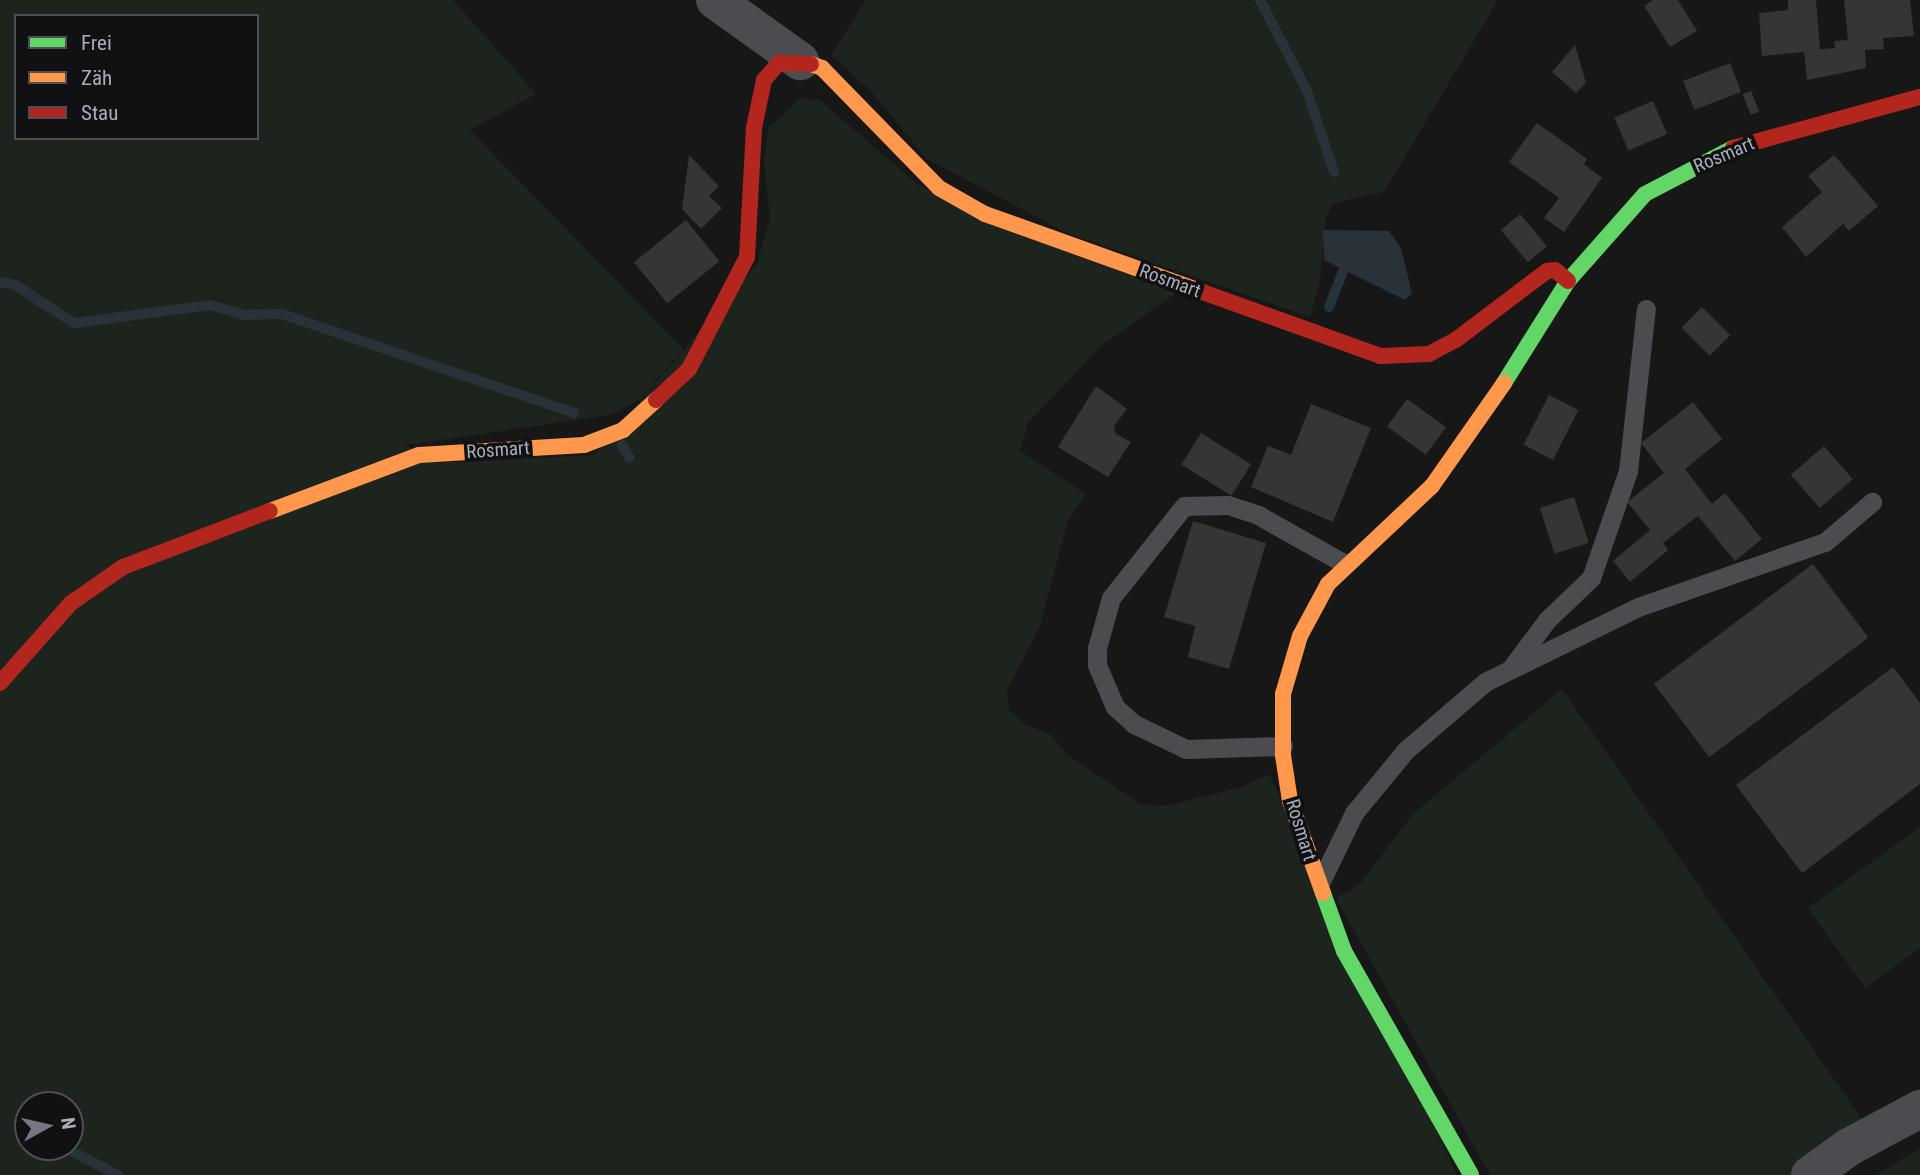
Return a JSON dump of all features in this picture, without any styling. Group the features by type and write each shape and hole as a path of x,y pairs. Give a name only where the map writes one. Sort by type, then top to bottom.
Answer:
{"street":[{"name":"Rosmart","path":"715,0 800,61 822,68 939,188 985,214 1380,356 1429,354 1457,339 1547,271 1555,270 1568,281"},
{"name":"Rosmart","path":"0,683 71,603 122,567 419,455 584,445 623,430 689,369 730,297 747,257 754,128 764,80 779,63 800,61"},
{"name":"Rosmart","path":"1471,1175 1344,951 1290,801 1283,746 1283,694 1300,636 1328,584 1345,564 1432,486 1486,412 1568,281 1645,194 1736,147 1920,97"},
{"path":"1810,1175 1849,1147 1920,1109"}],"lane":[{"name":"Rosmart","path":"1512,667 1547,620 1591,578 1628,471 1646,309"},
{"name":"Rosmart","path":"1319,886 1354,813 1406,750 1485,682 1637,607 1825,542 1872,502"},
{"path":"1283,746 1186,749 1133,724 1115,707 1097,664 1111,598 1184,506 1228,505 1258,515 1345,564"}],"shaded area":[{"path":"0,0 453,0 536,94 470,130 683,349 641,399 610,415 406,445 436,463 594,455 757,264 770,218 764,163 768,128 801,98 820,100 918,185 1176,293 1102,345 1028,423 1020,451 1086,494 1067,523 1040,626 1007,690 1009,710 1026,725 1050,734 1069,756 1141,804 1167,806 1242,787 1269,774 1457,1175 0,1175"},
{"path":"866,0 1498,0 1384,192 1333,203 1325,220 1320,280 1310,317 1067,233 927,159 870,90 831,55"},
{"path":"1323,230 1389,231 1401,248 1412,293 1405,300 1324,260"},
{"path":"1562,689 1866,1125 1796,1175 1490,1175 1336,898 1360,884 1413,814"},
{"path":"1920,827 1920,948 1865,988 1808,908"},
{"path":"1920,1149 1920,1175 1876,1175"}],"building":[{"path":"1653,0 1678,0 1697,31 1670,47 1644,6"},
{"path":"1788,0 1816,0 1820,49 1835,48 1834,41 1848,40 1844,0 1910,0 1914,36 1883,38 1884,49 1865,50 1866,68 1807,80 1804,52 1762,56 1759,13 1788,10"},
{"path":"1575,45 1586,83 1576,93 1552,72"},
{"path":"1730,63 1741,92 1694,110 1683,81"},
{"path":"1751,91 1759,111 1751,115 1743,94"},
{"path":"1653,101 1667,134 1628,151 1614,117"},
{"path":"1537,123 1587,159 1584,164 1602,178 1564,232 1544,218 1559,198 1509,162"},
{"path":"689,155 719,186 709,196 722,208 701,229 682,209"},
{"path":"1834,155 1878,206 1849,231 1843,224 1806,257 1782,227 1822,192 1808,176"},
{"path":"1520,214 1547,246 1528,262 1501,230"},
{"path":"686,220 719,261 667,303 634,262"},
{"path":"1702,307 1730,335 1710,356 1681,328"},
{"path":"1096,386 1127,409 1114,426 1116,434 1131,442 1108,477 1058,447"},
{"path":"1549,395 1578,410 1553,460 1524,445"},
{"path":"1407,399 1446,427 1426,455 1387,427"},
{"path":"1693,402 1722,439 1685,469 1712,504 1725,493 1762,539 1735,561 1698,516 1663,543 1668,550 1630,582 1613,561 1650,530 1627,502 1664,473 1641,443"},
{"path":"1311,404 1371,428 1333,522 1251,487 1268,446 1291,455"},
{"path":"1201,433 1251,464 1231,496 1181,464"},
{"path":"1824,446 1853,479 1820,508 1791,475"},
{"path":"1574,497 1589,543 1555,554 1540,508"},
{"path":"1193,521 1266,543 1229,669 1188,657 1195,626 1164,617"},
{"path":"1813,564 1868,637 1709,757 1654,684"},
{"path":"1893,667 1920,703 1920,784 1802,873 1736,785"}],"waterway":[{"path":"1260,0 1307,91 1334,172"},
{"path":"1329,307 1344,269"},
{"path":"0,282 15,285 74,323 210,305 245,315 282,314 574,413"},
{"path":"622,445 629,457"},
{"path":"84,1158 118,1175"}],"traffic: fast":[{"path":"1504,383 1568,281 1645,194 1733,148"},
{"path":"1323,893 1344,951 1471,1175"}],"traffic: slow":[{"path":"811,64 822,68 939,188 985,214 1197,290"},
{"path":"1323,893 1290,801 1283,755 1283,694 1300,636 1328,584 1432,486 1504,383"},
{"path":"270,511 419,455 584,445 623,430 656,400"}],"traffic: jam":[{"path":"656,400 689,369 747,257 754,128 764,80 779,63 811,64"},
{"path":"1733,148 1920,97"},
{"path":"1197,290 1380,356 1429,354 1457,339 1547,271 1555,270 1568,281"},
{"path":"0,683 71,603 123,567 270,511"}]}
